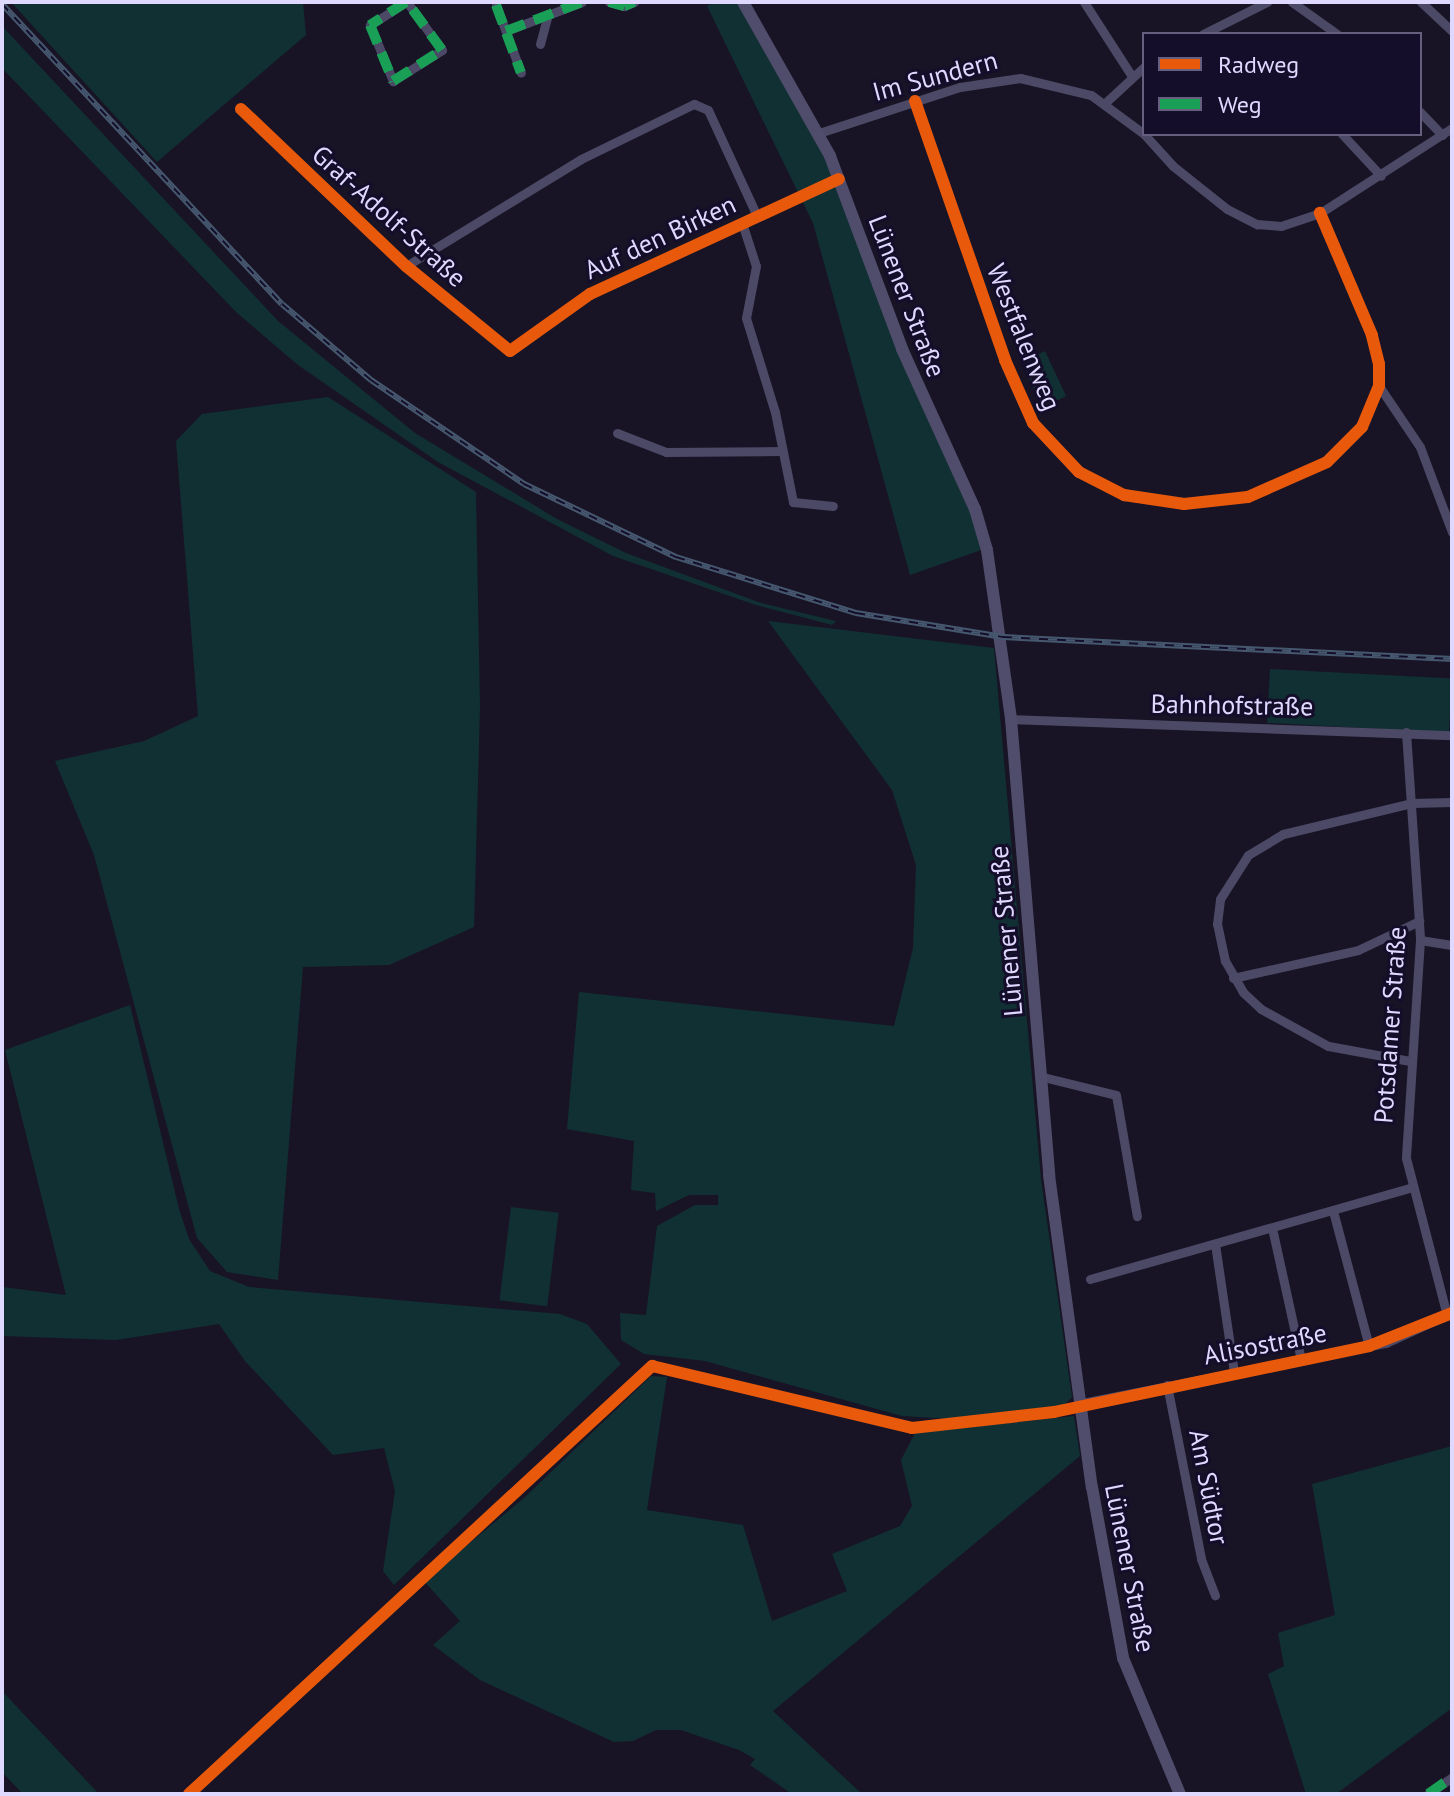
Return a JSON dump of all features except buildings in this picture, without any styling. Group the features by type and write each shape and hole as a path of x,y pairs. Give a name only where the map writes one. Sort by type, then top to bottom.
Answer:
{"main road":[{"name":"Lünener Straße","path":"743,2 819,133 902,349 980,525 999,611 1011,719 1039,1076 1082,1403 1123,1658 1180,1794"}],"street":[{"path":"407,2 442,50 393,81 370,25 407,2"},
{"path":"506,31 582,2"},
{"path":"609,2 634,2"},
{"path":"1084,2 1131,75"},
{"path":"1212,32 1267,2"},
{"path":"1292,2 1334,32"},
{"path":"1421,2 1452,31"},
{"path":"496,5 521,73"},
{"path":"540,44 548,14"},
{"path":"1105,103 1131,75 1142,68"},
{"name":"Im Sundern","path":"819,133 980,82 1020,78 1068,87 1105,103 1142,132"},
{"name":"Westfalenweg","path":"915,101 1021,400 1054,449 1079,472 1124,495 1152,503 1248,497 1339,453 1362,427 1379,386"},
{"path":"406,266 581,159 694,104 708,110 757,216"},
{"name":"Graf-Adolf-Straße","path":"241,109 406,266 510,351"},
{"path":"1422,114 1442,135"},
{"name":"Im Sundern","path":"1146,136 1173,166 1246,220 1292,225 1320,213 1452,128"},
{"path":"1344,136 1381,176"},
{"name":"Auf den Birken","path":"510,351 590,294 839,179"},
{"path":"1320,213 1372,335 1379,386 1420,447 1452,532"},
{"path":"742,223 756,266 746,318 775,412 793,502 833,506"},
{"path":"617,433 666,452 782,451"},
{"name":"Bahnhofstraße","path":"1011,719 1452,735"},
{"name":"Potsdamer Straße","path":"1406,732 1420,940 1405,1134 1410,1188 1449,1314"},
{"path":"1410,1061 1355,1054 1301,1034 1261,1009 1233,978 1217,924 1226,885 1248,855 1283,834 1412,803 1452,802"},
{"path":"1233,978 1358,950 1419,921"},
{"path":"1420,940 1452,945"},
{"path":"1039,1076 1116,1095 1137,1216"},
{"path":"1090,1279 1410,1188"},
{"name":"Alisostraße","path":"1333,1211 1369,1346"},
{"name":"Alisostraße","path":"1272,1228 1301,1360"},
{"name":"Alisostraße","path":"1215,1244 1234,1373"},
{"name":"Alisostraße","path":"1082,1403 1369,1346 1449,1314"},
{"name":"Am Südtor","path":"1167,1385 1201,1559 1215,1595"},
{"path":"1428,1794 1452,1777"}],"green space":[{"path":"11,2 303,2 306,35 157,162"},
{"path":"715,2 748,2 815,120 990,547 910,575 813,223 707,6"},
{"path":"2,26 278,321 415,433 557,519 626,553 761,603 836,621 832,625 756,605 613,556 438,462 298,365 236,312 2,68"},
{"path":"1045,351 1066,396 1043,407 1021,362"},
{"path":"328,397 476,492 480,707 474,927 389,965 303,967 278,1280 227,1272 197,1238 94,855 55,761 144,741 198,716 176,441 202,414"},
{"path":"768,621 994,648 1041,1179 1072,1397 1062,1407 952,1419 902,1416 705,1361 644,1354 621,1340 620,1313 646,1315 657,1226 695,1205 718,1205 718,1195 689,1195 656,1211 655,1193 631,1190 634,1141 567,1129 579,992 894,1026 913,948 916,865 892,790"},
{"path":"1270,669 1452,679 1449,732 1267,723"},
{"path":"130,1005 179,1209 189,1239 210,1271 249,1287 560,1314 587,1324 621,1364 394,1585 383,1571 395,1491 384,1448 333,1455 245,1361 219,1324 116,1340 2,1336 2,1287 66,1295 5,1050"},
{"path":"511,1207 559,1213 547,1306 500,1300"},
{"path":"651,1376 667,1377 647,1510 743,1525 772,1621 847,1591 832,1554 900,1526 912,1506 901,1460 915,1433 1074,1416 1080,1456 773,1711 862,1794 792,1794 750,1765 755,1759 739,1750 681,1730 656,1730 633,1741 614,1742 480,1680 433,1645 460,1621 424,1581 524,1498"},
{"path":"1452,1446 1452,1708 1336,1794 1306,1794 1268,1674 1284,1666 1278,1633 1335,1615 1312,1484"},
{"path":"2,1691 99,1794 23,1794 2,1772"}],"railway":[{"path":"2,4 282,304 371,380 524,484 676,557 856,613 1003,637 1452,659"}],"marked path":[{"path":"406,2 370,25 393,81 442,50 407,2"},
{"path":"506,31 582,2"},
{"path":"609,2 624,6 634,2"},
{"path":"496,5 521,73"},
{"path":"1428,1794 1452,1777"}],"cycle path":[{"path":"915,101 1005,360 1033,423 1079,472 1124,495 1184,504 1248,497 1327,462 1362,427 1379,386 1379,364 1372,335 1320,213"},
{"path":"241,109 406,266 510,351 590,294 839,179"},
{"path":"189,1794 652,1366 912,1428 1054,1412 1369,1346 1452,1313"}]}
